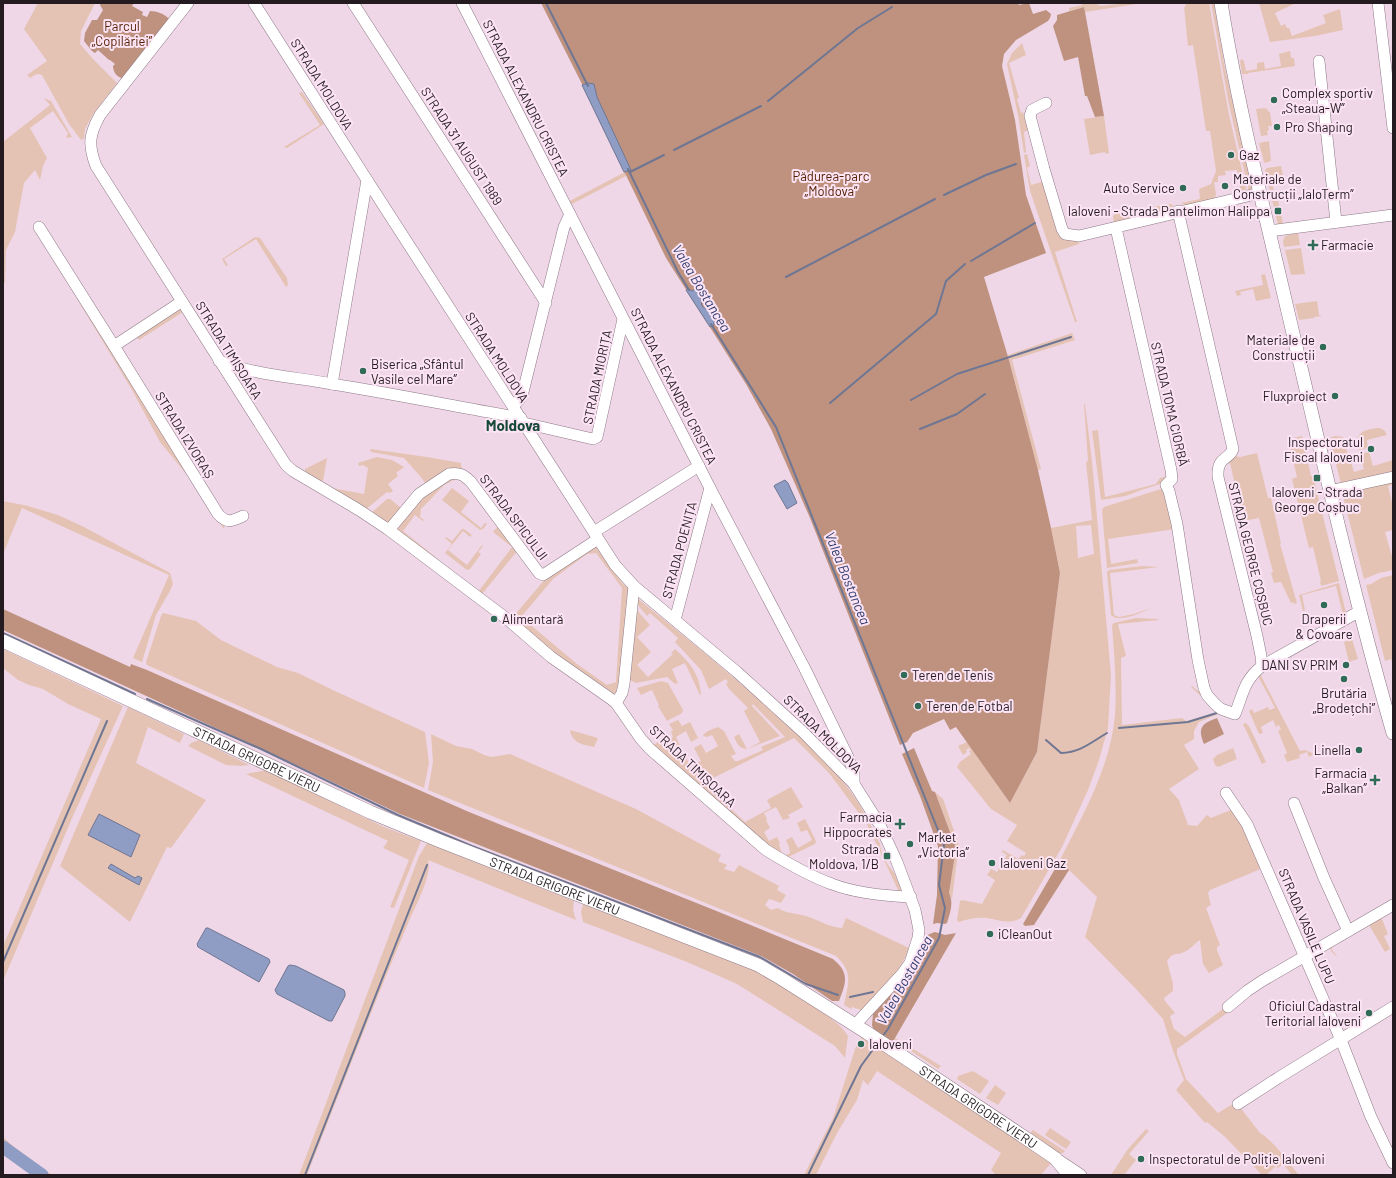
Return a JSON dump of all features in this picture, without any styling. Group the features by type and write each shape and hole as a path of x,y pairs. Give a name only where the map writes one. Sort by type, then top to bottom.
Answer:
{"main road":[{"path":"1221,3 1236,88 1329,491 1360,611 1389,702 1393,733"},
{"name":"STRADA GRIGORE VIERU","path":"3,641 370,812 440,841 758,965 866,1032 1055,1158"},
{"path":"1055,1158 1069,1175"}],"street":[{"name":"STRADA TIMIȘOARA","path":"188,3 100,115 91,136 91,153 96,166 286,465 293,472 359,510 389,530 507,619 551,657 616,703 650,749 766,850 790,864 832,884 863,891 911,897"},
{"name":"STRADA MOLDOVA","path":"254,3 615,565 634,586 743,676 803,732 854,784 880,826 911,897 919,930 916,949 910,963 902,974 855,1025"},
{"name":"STRADA 31 AUGUST 1989","path":"353,3 546,303"},
{"name":"STRADA ALEXANDRU CRISTEA","path":"462,3 710,488 783,624 847,755 854,771 854,784"},
{"path":"1378,3 1393,128"},
{"path":"1319,61 1336,222"},
{"path":"1046,103 1032,110 1030,116 1044,169 1062,229 1065,234 1079,236 1116,228 1178,211 1260,193"},
{"path":"332,384 367,180"},
{"name":"STRADA GEORGE COȘBUC","path":"1178,211 1233,449 1232,452 1218,465 1218,477 1257,636 1262,666"},
{"path":"513,406 520,399 523,392 564,227 570,214"},
{"path":"1269,231 1393,215"},
{"name":"STRADA IZVORAȘ","path":"39,227 218,514 222,519 229,521 243,516"},
{"name":"STRADA TOMA CIORBĂ","path":"1116,228 1172,470 1172,479 1166,485 1169,491 1177,524 1198,660 1207,695 1222,709 1235,714 1248,679 1262,666"},
{"path":"114,346 182,302"},
{"name":"STRADA MIORIȚA","path":"523,421 593,439 597,437 623,319"},
{"path":"219,361 232,366 251,370 523,421"},
{"path":"596,535 699,466"},
{"name":"STRADA SPICULUI","path":"389,530 419,494 449,474 460,474 471,482 539,573 543,574 596,535"},
{"path":"1329,491 1393,477"},
{"name":"STRADA POENIȚA","path":"675,620 710,488"},
{"path":"616,703 622,693 624,684 634,586"},
{"path":"1262,666 1360,611"},
{"path":"1257,636 1266,652 1278,657"},
{"name":"STRADA VASILE LUPU","path":"1226,792 1247,824 1341,1040 1371,1117 1393,1163"},
{"path":"1294,803 1324,878 1348,931"},
{"path":"1228,1007 1247,990 1393,905"},
{"path":"1238,1104 1393,1008"},
{"name":"STRADA GRIGORE VIERU","path":"1055,1158 1082,1175"}],"shaded area":[{"path":"38,3 95,3 81,31 80,44 117,83 93,114 85,129 84,139 81,140 69,124 42,75 37,74 30,78 27,75 47,61 24,29"},
{"path":"1082,3 1094,3 1101,6 1143,3 1085,12 1084,7 1069,11 1069,8 1082,5"},
{"path":"1186,3 1209,3 1229,115 1247,192 1241,193 1237,170 1225,171 1226,175 1218,176 1218,182 1214,182 1216,199 1186,206 1181,203 1200,199 1199,189 1211,184 1216,171 1210,131 1206,131 1193,45 1188,46 1184,7"},
{"path":"1211,3 1214,3 1224,64 1252,187 1252,190 1249,192 1228,100"},
{"path":"1259,3 1296,3 1275,13 1281,26 1285,24 1287,28 1289,28 1292,36 1326,23 1323,15 1340,9 1343,30 1315,36 1270,42"},
{"path":"1022,43 1026,55 1009,63 1019,98 1017,99 1021,113 1023,112 1029,130 1024,132 1026,152 1024,153 1018,115 1007,64 1012,53"},
{"path":"1290,51 1291,58 1294,58 1295,66 1242,74 1240,61 1242,59 1244,61 1246,71 1257,69 1257,63 1264,62 1265,69 1281,66 1279,54"},
{"path":"302,92 324,124 287,148 284,147 320,125 299,93"},
{"path":"44,98 51,101 72,137 66,138 68,133 53,111 30,128 47,158 43,166 40,180 35,170 24,183 15,232 6,250 5,282 3,285 3,142 50,105"},
{"path":"1266,108 1270,112 1272,126 1268,126 1268,135 1261,136 1256,109"},
{"path":"1104,116 1109,153 1106,154 1105,152 1090,155 1084,119"},
{"path":"1269,141 1271,161 1265,163 1259,143"},
{"path":"1027,154 1030,166 1027,168 1031,185 1045,181 1062,236 1078,239 1079,244 1055,252 1077,322 1075,322 1030,191 1024,155"},
{"path":"1281,166 1284,180 1272,182 1283,223 1303,221 1278,225 1265,170 1267,168"},
{"path":"625,172 626,176 570,205 568,202"},
{"path":"1172,204 1174,210 1166,212 1161,209 1159,213 1156,211 1153,215 1131,217 1129,221 1114,224 1113,216 1116,213"},
{"path":"1298,233 1300,245 1284,247 1283,241 1285,236"},
{"path":"40,237 225,523 224,529 188,476 160,442 132,390"},
{"path":"255,237 260,238 287,278 288,285 286,287 256,239 224,259 228,265 226,266 222,259"},
{"path":"1301,248 1305,274 1291,275 1285,250"},
{"path":"1265,274 1271,298 1256,301 1253,289 1240,292 1241,295 1237,296 1235,291 1263,285 1261,275"},
{"path":"1317,301 1319,315 1322,316 1299,320 1295,304"},
{"path":"180,308 183,312 139,340 135,335"},
{"path":"1072,333 1075,340 1012,360 1041,469 1038,470 1008,355"},
{"path":"1084,404 1092,461 1111,675 1108,728 1099,760 1088,790 1062,847 1021,918 1008,922 980,918 959,922 957,920 960,901 962,900 982,904 995,880 987,875 991,869 997,872 1007,855 1002,852 1003,850 1018,859 1026,853 1007,841 1017,825 991,809 957,767 960,762 971,754 969,751 971,750 969,748 963,755 958,746 967,742 1010,803 1037,752 1060,573 1051,528 1092,520 1086,462 1088,461","holes":["1091,525 1094,554 1078,558 1076,526"]},
{"path":"1377,428 1383,430 1387,435 1367,440 1368,448 1359,450 1358,439 1360,433"},
{"path":"1098,430 1105,497 1156,484 1160,478 1168,476 1167,482 1126,496 1101,500 1092,431"},
{"path":"1302,436 1339,581 1321,586 1313,547 1309,548 1292,479 1297,477 1288,439"},
{"path":"1335,436 1343,437 1348,455 1335,458 1329,438"},
{"path":"370,449 461,463 464,471 426,484 404,458 371,452"},
{"path":"1369,452 1373,466 1393,460 1393,473 1341,484 1335,460 1349,456 1354,472 1364,469 1360,454"},
{"path":"1257,453 1268,498 1271,498 1280,544 1297,603 1294,604 1293,602 1291,603 1281,582 1274,583 1271,573 1273,572 1259,518 1243,521 1230,463 1222,465 1234,456 1240,457"},
{"path":"377,457 392,460 404,467 396,473 398,476 388,484 393,491 390,493 387,492 365,510 326,487 364,494 368,468 363,465 359,466 358,463"},
{"path":"327,458 323,481 319,482 305,473 305,469"},
{"path":"458,475 454,480 444,485 421,509 420,517 424,520 423,521 415,515 403,531 439,560 438,561 399,531 397,527 414,501"},
{"path":"1393,480 1393,484 1388,486 1393,507 1393,530 1385,532 1393,560 1393,570 1379,573 1364,579 1342,492"},
{"path":"452,488 469,501 461,512 481,528 485,523 487,524 483,529 480,530 442,500"},
{"path":"1161,489 1164,490 1175,529 1108,539 1111,564 1137,559 1138,563 1107,568 1102,510 1104,507"},
{"path":"387,499 390,499 400,507 400,511 389,522 384,523 371,513"},
{"path":"3,501 28,506 58,515 82,526 170,573 173,584 156,615 142,662 133,658 169,575 22,508 3,554"},
{"path":"499,525 518,550 482,594 478,592 512,547 493,532"},
{"path":"462,529 472,535 470,537 463,531 448,550 467,565 482,545 483,546 478,552 481,554 470,569 467,570 445,553 452,544 445,538 446,537 452,541"},
{"path":"596,547 622,583 629,589 620,690 616,693 612,693 563,662 513,617 552,571 590,548","holes":["596,553 622,588 616,682 607,685 577,664 521,617 553,579 587,554"]},
{"path":"1142,566 1159,567 1110,573 1114,615 1119,617 1134,614 1154,607 1132,616 1120,618 1111,615 1107,572 1109,570"},
{"path":"1393,575 1393,664 1391,659 1385,661 1366,585 1371,584 1381,578"},
{"path":"1339,583 1346,613 1343,615 1336,586 1302,595 1305,610 1303,611 1299,595"},
{"path":"638,599 692,642 744,687 828,764 846,785 865,814 880,844 884,858 896,877 901,891 899,892 867,824 829,773 794,738 703,783 745,822 771,808 767,800 791,787 803,807 788,815 790,818 783,820 776,807 764,813 770,828 764,832 769,841 777,837 783,857 790,853 786,840 792,837 798,848 812,840 807,830 801,832 797,823 805,819 816,841 815,844 784,859 646,739 649,738 653,745 662,740 664,742 673,737 671,732 673,730 669,724 678,720 682,726 690,722 698,738 691,742 686,731 676,737 690,766 701,761 694,748 701,744 706,753 718,746 712,735 707,737 703,736 707,731 718,727 724,731 736,754 731,756 735,761 763,750 761,747 785,737 753,704 752,706 780,736 747,749 760,742 744,711 748,708 729,689 726,684 728,682 726,679 709,689 701,670 675,642 678,638 650,613 647,616 636,603"},
{"path":"635,608 650,625 637,637 651,652 637,665 648,677 673,654 671,653 675,649 685,659 696,674 700,687 700,695 685,663 672,669 678,683 675,684 667,677 636,683 630,680"},
{"path":"163,613 196,621 221,640 277,667 298,673 425,732 429,763 424,788 147,665 146,662"},
{"path":"1136,618 1158,620 1118,624 1126,656 1121,658 1122,725 1182,718 1186,721 1215,713 1214,708 1191,687 1192,686 1223,712 1199,722 1194,731 1194,739 1184,745 1199,769 1169,789 1179,800 1188,825 1197,826 1207,815 1211,818 1233,809 1263,868 1210,890 1208,893 1211,905 1206,908 1220,945 1217,947 1217,950 1223,965 1209,973 1203,964 1200,940 1188,950 1173,955 1167,961 1173,984 1173,991 1164,998 1175,1013 1170,1016 1174,1029 1185,1037 1227,1006 1230,1011 1177,1049 1177,1054 1186,1079 1218,1113 1236,1102 1260,1133 1276,1147 1299,1175 1292,1175 1283,1164 1278,1168 1276,1166 1266,1175 1262,1175 1224,1136 1207,1122 1205,1123 1176,1090 1184,1080 1163,1019 1085,937 1097,897 1059,862 1086,809 1102,772 1108,753 1115,714 1116,692 1112,625 1114,623"},
{"path":"1352,639 1358,659 1349,662 1344,642"},
{"path":"3,649 123,706 73,816 3,981 3,946 101,719 68,704 43,689 18,680 3,668"},
{"path":"1259,672 1300,751 1305,750 1314,754 1309,757 1307,752 1299,755 1300,758 1287,762 1284,755 1287,753 1278,731 1281,729 1279,725 1276,727 1273,720 1261,727 1263,733 1259,734 1249,711 1252,709 1254,713 1268,707 1269,710 1275,708 1257,674"},
{"path":"661,681 668,683 683,710 682,713 667,721 658,706 659,705 652,690 641,695 637,688"},
{"path":"128,707 184,734 180,743 148,727 136,763 206,800 171,848 167,847 130,922 60,866"},
{"path":"1246,723 1250,728 1266,762 1262,764 1243,724"},
{"path":"570,730 598,738 594,747 576,741"},
{"path":"431,734 456,746 472,749 484,755 492,757 510,754 636,809 721,855 718,861 727,865 724,869 734,872 739,865 779,886 777,890 786,895 781,903 769,899 765,905 771,910 778,908 842,928 846,918 909,948 905,958 889,982 861,1010 852,1007 851,1009 844,1005 848,984 847,973 842,962 836,956 428,790 433,762"},
{"path":"739,734 747,749 740,747 734,737"},
{"path":"199,740 249,765 226,765 188,746"},
{"path":"1233,748 1237,759 1218,767 1215,765 1213,759 1217,755"},
{"path":"266,770 384,827 421,841 394,908 390,907 409,860 383,848 388,841 246,774"},
{"path":"935,792 943,799 959,845 952,899 949,893 956,848"},
{"path":"427,843 574,901 573,910 576,920 428,860 428,875 422,893 381,988 307,1175 299,1175 419,856"},
{"path":"583,904 742,964 787,989 813,1006 845,1031 848,1036 845,1058 835,1046 737,984 687,962 583,922 581,912"},
{"path":"1380,918 1382,919 1388,934 1384,936 1390,949 1385,952 1369,925 1332,946 1332,950 1337,956 1331,951 1329,945"},
{"path":"861,1038 868,1038 1052,1162 1041,1175 996,1175 991,1170 1001,1153 877,1071 868,1085 863,1080 857,1100 837,1133 816,1175 804,1175 833,1118 855,1049"},
{"path":"895,1038 941,1066 938,1069 893,1041"},
{"path":"973,1071 989,1081 980,1094 957,1079 958,1076"},
{"path":"995,1085 1006,1093 998,1105 986,1098"},
{"path":"1050,1128 1071,1142 1066,1149 1045,1135"},
{"path":"1146,1129 1149,1131 1129,1154 1136,1160 1124,1175 1111,1175 1128,1149"},
{"path":"1033,1130 1065,1151 1058,1154 1029,1135"},
{"path":"3,1137 52,1175 32,1175 3,1154"}],"green space":[{"name":"Parcul „Copilăriei”","path":"101,3 134,3 132,6 143,12 142,15 147,17 150,11 153,11 163,14 169,19 124,77 121,78 114,71 113,66 115,64 98,50 95,53 92,51 84,41 85,33 92,20 97,20 103,10 100,5"},
{"name":"Pădurea-parc „Moldova”","path":"541,3 1018,3 1019,5 1029,3 1033,14 1046,10 1051,14 1048,21 1016,40 1004,54 1002,66 1015,120 1026,195 1046,253 984,277 1009,360 1038,470 1060,573 1037,752 1010,803 956,727 950,730 944,719 913,733 907,742 900,745 810,518 771,429 746,384 666,258"},
{"path":"1084,7 1104,116 1095,117 1087,96 1085,96 1078,57 1064,61 1053,26 1057,20 1057,15"},
{"path":"3,609 130,667 131,664 147,670 469,812 833,959 842,969 845,978 845,983 839,1001 832,1001 793,974 761,956 400,814 3,630"},
{"path":"1217,718 1224,734 1204,744 1201,734 1202,727 1204,724"},
{"path":"914,748 932,791 935,792 956,848 949,893 951,908 947,923 945,924 933,924 937,895 938,846 920,796 902,754"},
{"path":"1059,862 1069,870 1034,925 1025,926 1023,924"},
{"path":"935,932 945,935 956,933 895,1038 893,1041 888,1040 873,1029 873,1014 903,981 927,935"}],"water":[{"path":"588,83 594,84 597,97 631,170 624,172 582,85"},
{"path":"697,288 702,306 706,309 713,304 721,317 714,322 714,325 710,327 686,290 689,289 692,291"},
{"path":"785,480 788,483 797,503 787,509 774,486"},
{"path":"99,814 140,835 131,857 88,835"},
{"path":"111,864 135,878 138,876 142,878 139,885 108,868"},
{"path":"206,928 269,959 270,962 259,982 198,947 197,944"},
{"path":"288,966 296,966 344,990 345,996 332,1021 329,1021 277,994 275,990"}],"waterway":[{"name":"Valea Bostancea","path":"546,3 588,86"},
{"path":"768,101 858,28 892,7"},
{"path":"674,150 761,106"},
{"path":"630,172 664,155"},
{"path":"944,195 986,175 1016,164"},
{"name":"Valea Bostancea","path":"628,169 678,272 689,290"},
{"path":"786,277 935,199"},
{"path":"971,261 1035,223"},
{"path":"830,403 936,314 946,281 965,264"},
{"name":"Valea Bostancea","path":"711,324 776,427 944,845 939,885 945,908 939,938 888,1029 882,1037"},
{"path":"911,400 957,374 1071,337"},
{"path":"920,429 957,414 985,394"},
{"path":"3,633 135,694"},
{"path":"147,699 261,749 398,815 472,846 760,957 806,984 838,995"},
{"path":"1119,728 1188,722 1220,712"},
{"path":"3,962 107,721"},
{"path":"1046,740 1061,753 1080,749 1107,733"},
{"path":"305,1175 427,865"},
{"path":"850,997 873,992"},
{"name":"Valea Bostancea","path":"808,1175 861,1066 877,1044"},
{"path":"3,1147 42,1175"}],"place":[{"name":"Complex sportiv „Steaua-W”","path":"1274,100"},
{"name":"Pro Shaping","path":"1277,127"},
{"name":"Gaz","path":"1231,155"},
{"name":"Materiale de Construcții „IaloTerm”","path":"1225,186"},
{"name":"Auto Service","path":"1183,188"},
{"name":"Ialoveni - Strada Pantelimon Halippa","path":"1278,211"},
{"name":"Farmacie","path":"1313,245"},
{"name":"Materiale de Construcții","path":"1323,347"},
{"name":"Biserica „Sfântul Vasile cel Mare”","path":"363,371"},
{"name":"Fluxproiect","path":"1335,396"},
{"name":"Inspectoratul Fiscal Ialoveni","path":"1371,449"},
{"name":"Ialoveni - Strada George Coșbuc","path":"1317,478"},
{"name":"Draperii & Covoare","path":"1324,605"},
{"name":"Alimentară","path":"494,619"},
{"name":"DANI SV PRIM","path":"1346,665"},
{"name":"Teren de Tenis","path":"904,675"},
{"name":"Brutăria „Brodețchi”","path":"1344,679"},
{"name":"Teren de Fotbal","path":"918,706"},
{"name":"Linella","path":"1359,750"},
{"name":"Farmacia „Balkan”","path":"1375,780"},
{"name":"Farmacia Hippocrates","path":"900,824"},
{"name":"Market „Victoria”","path":"910,844"},
{"name":"Strada Moldova, 1/B","path":"887,856"},
{"name":"Ialoveni Gaz","path":"992,863"},
{"name":"iCleanOut","path":"990,934"},
{"name":"Oficiul Cadastral Teritorial Ialoveni","path":"1369,1013"},
{"name":"Ialoveni","path":"861,1044"},
{"name":"Inspectoratul de Poliție Ialoveni","path":"1141,1159"}],"district":[{"name":"Moldova","path":"513,425"}]}
